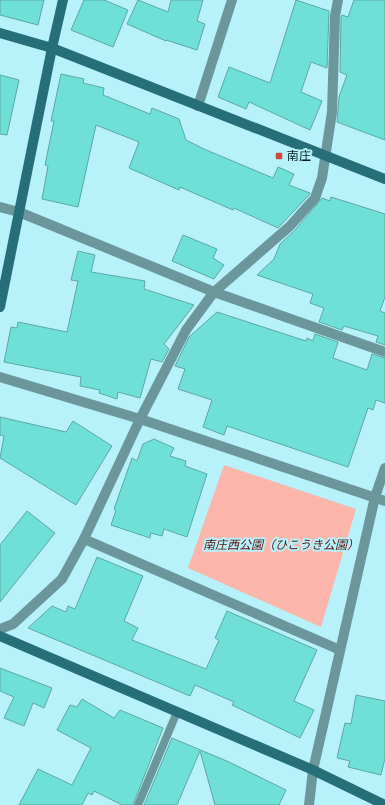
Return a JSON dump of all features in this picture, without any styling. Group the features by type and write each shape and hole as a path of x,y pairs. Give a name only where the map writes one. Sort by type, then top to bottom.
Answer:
{"street":[{"path":"0,307 63,0"},
{"path":"198,106 232,0"},
{"path":"0,629 13,624 62,579 84,540 140,419 186,330 214,292 290,226 315,198 322,178 332,112 335,16 338,0"},
{"path":"0,33 52,48 385,179"},
{"path":"0,207 19,212 214,292 385,352"},
{"path":"0,377 140,419 380,499"},
{"path":"309,805 313,770 340,650 380,499 385,468"},
{"path":"84,540 340,650"},
{"path":"0,636 313,770 385,805"}],"lane":[{"path":"138,805 177,712"}],"green space":[{"name":"南庄西公園（ひこうき公園）","path":"224,465 356,509 321,627 188,568"}],"building":[{"path":"0,0 44,0 38,25 0,15"},
{"path":"84,0 104,0 128,10 113,47 71,30"},
{"path":"138,0 168,12 171,0 203,0 197,21 205,24 197,50 166,41 127,24"},
{"path":"296,0 329,11 327,68 311,62 301,92 322,101 310,130 249,102 246,109 218,97 229,67 270,83"},
{"path":"354,0 385,0 385,140 337,122 339,97 347,75 340,72 341,17 342,15 348,17"},
{"path":"61,74 84,79 83,83 104,88 103,95 150,114 152,108 179,119 186,140 273,178 278,167 294,174 289,185 310,193 278,228 234,208 233,210 180,187 179,190 129,168 139,142 96,125 78,207 42,199 48,166 45,165 54,121 51,121"},
{"path":"0,75 19,80 7,135 0,134"},
{"path":"331,197 385,214 385,297 380,311 385,313 385,345 376,342 378,336 344,326 342,330 319,322 324,308 310,303 313,294 257,275 274,259 280,244 295,230 322,198 330,201"},
{"path":"183,235 217,249 213,258 224,265 214,279 172,261"},
{"path":"78,251 95,255 91,272 145,281 144,289 194,305 164,344 169,349 162,362 151,359 140,398 118,392 117,399 99,393 100,390 80,386 81,377 4,362 11,327 17,328 18,322 67,332 78,281 71,280"},
{"path":"217,312 306,341 307,338 313,341 315,334 338,342 333,358 367,370 372,354 385,358 385,403 376,400 373,410 368,408 348,467 227,426 224,435 203,427 212,400 178,389 185,369 175,366 189,337"},
{"path":"0,417 66,432 73,421 112,446 76,505 0,458 4,436 0,435"},
{"path":"154,439 174,448 170,456 186,461 185,466 207,474 187,537 164,529 162,536 151,533 150,538 111,525 116,510 114,509 132,458 137,461 143,444"},
{"path":"27,511 55,533 0,602 0,545"},
{"path":"97,557 143,576 124,621 138,628 132,640 206,669 219,640 215,638 227,611 317,650 294,701 314,710 300,738 232,705 234,702 195,685 190,696 28,628 52,606 66,612 68,606 75,609"},
{"path":"0,668 52,688 44,708 33,703 24,726 4,718 14,697 0,691"},
{"path":"356,695 385,701 385,758 381,775 348,767 350,761 337,758 345,723 351,724"},
{"path":"82,699 114,718 120,710 163,728 133,805 122,805 94,791 92,795 88,793 82,805 19,805 38,769 72,785 91,748 57,730 70,705 77,707"},
{"path":"172,738 229,762 286,790 279,805 215,805 200,751 177,805 144,805"}],"place":[{"name":"南庄","path":"279,156"}]}
